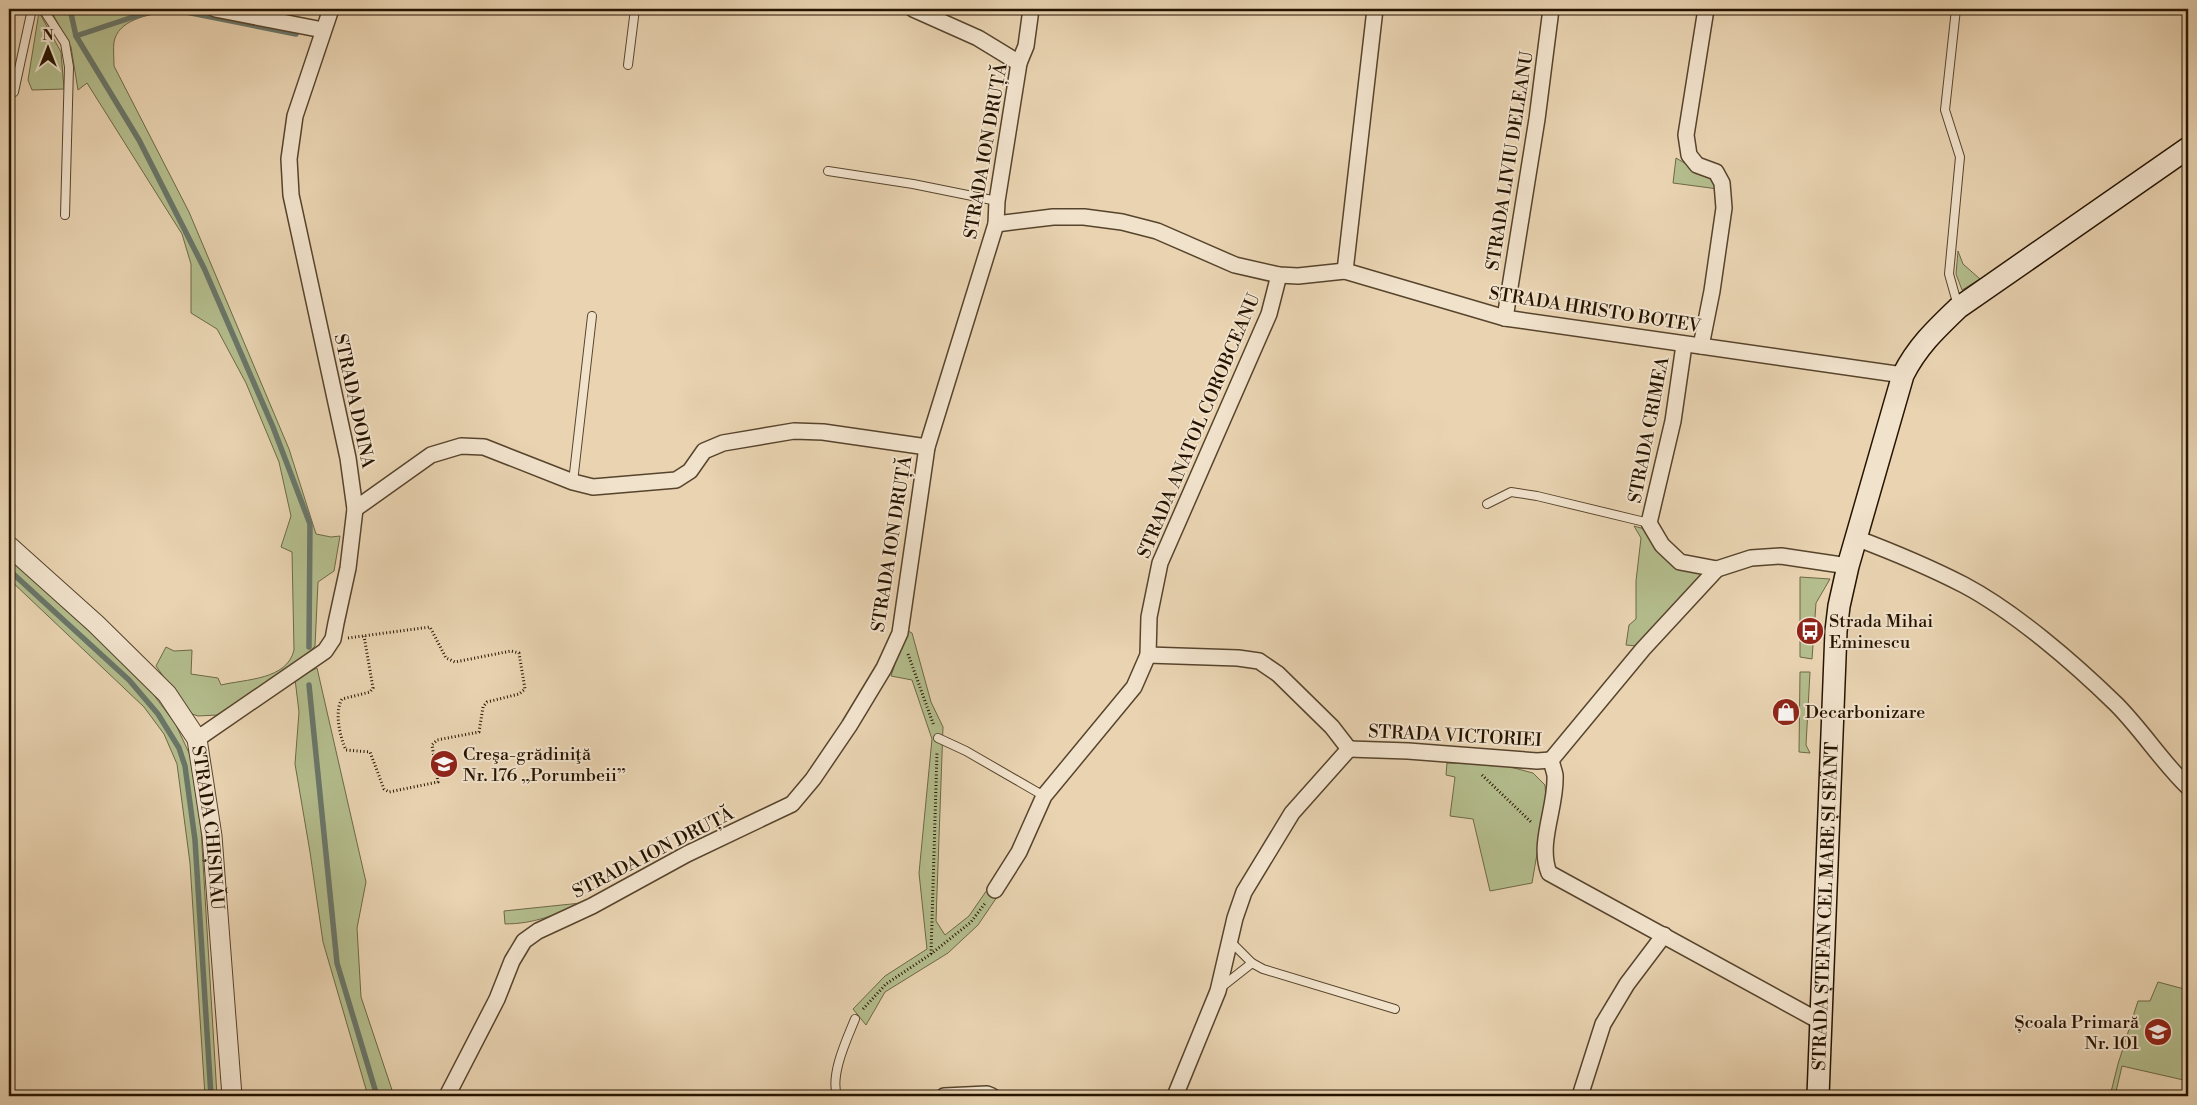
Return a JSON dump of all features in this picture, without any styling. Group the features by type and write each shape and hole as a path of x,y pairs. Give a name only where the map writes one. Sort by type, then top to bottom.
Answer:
{"main road":[{"name":"STRADA ȘTEFAN CEL MARE ȘI SFÂNT","path":"1818,1096 1836,631 1839,606 1848,566 1903,375 1925,339 1958,308 2188,148"}],"street":[{"path":"215,9 323,30"},
{"name":"STRADA DOINA","path":"331,9 295,116 290,159 290,195 348,458 355,509 348,568 333,639"},
{"path":"913,9 978,38 1018,63"},
{"name":"STRADA ION DRUȚĂ","path":"447,1096 497,999 512,961 524,941 538,931 592,906 686,854 792,804 813,779 849,726 884,668 900,633 927,447 996,224 997,201 1018,63 1026,46 1031,9"},
{"path":"1345,271 1375,9"},
{"name":"STRADA LIVIU DELEANU","path":"1505,318 1537,118 1551,9"},
{"path":"1701,346 1712,291 1724,208 1722,183 1716,172 1697,165 1689,155 1686,135 1706,9"},
{"name":"STRADA HRISTO BOTEV","path":"996,224 1053,217 1084,217 1122,222 1157,231 1235,265 1279,275 1298,276 1345,271 1505,318 1903,375"},
{"name":"STRADA ANATOL COROBCEANU","path":"995,890 1019,852 1044,796 1134,686 1148,655 1149,617 1160,564 1270,314 1279,275"},
{"name":"STRADA CRIMEA","path":"1684,344 1673,421 1650,523 1662,545 1680,562 1717,569"},
{"path":"355,509 430,455 461,446 484,447 573,482 594,487 676,480 690,471 704,451 724,443 794,431 823,432 927,447"},
{"path":"1856,538 1904,556 1965,586 2009,614 2045,642 2117,705 2188,787"},
{"name":"STRADA CHIȘINĂU","path":"9,546 96,624 167,694 197,739 212,836 232,1096"},
{"path":"1551,760 1643,649 1717,569 1752,558 1781,556 1848,566"},
{"path":"197,739 325,651 333,639"},
{"name":"STRADA VICTORIEI","path":"1148,655 1238,658 1259,661 1278,674 1332,727 1349,749 1408,751 1464,757 1536,761 1551,760 1555,776 1545,863 1549,873 1821,1022"},
{"path":"1175,1096 1218,991 1244,892 1292,813 1349,749"},
{"path":"1580,1096 1603,1024 1627,984 1664,935"},
{"path":"944,1096 988,1094 992,1096"}],"lane":[{"path":"14,92 32,9"},
{"path":"43,9 65,43 69,67 65,215"},
{"path":"628,65 635,9"},
{"path":"1956,9 1945,110 1960,157 1949,274 1958,308"},
{"path":"828,171 914,184 997,201"},
{"path":"573,482 592,316"},
{"name":"STRADA CRIMEA","path":"1487,504 1511,492 1537,496 1650,523"},
{"path":"938,738 966,751 1044,796"},
{"path":"1230,941 1252,964 1263,969 1396,1009"},
{"path":"1218,991 1252,964"},
{"path":"837,1096 835,1089 840,1055 855,1019"}],"path":[{"path":"333,639 430,627 446,658 456,662 511,650 519,653 525,689 519,694 487,702 483,707 479,732 437,740 432,746 438,782 389,792 384,790 370,752 346,750 338,712 342,699 370,692 373,688 364,636"},
{"path":"900,633 938,738 931,954"},
{"path":"1464,757 1547,837"},
{"path":"855,1019 886,984 931,954 971,922 995,890"}],"green space":[{"path":"50,9 165,9 165,12 142,17 121,28 114,42 114,66 189,212 289,449 316,534 331,537 340,536 334,571 318,582 315,646 297,665 217,715 198,716 189,713 156,666 166,647 174,651 192,650 191,674 218,678 221,685 274,673 290,660 294,650 292,552 281,547 291,516 279,462 246,383 217,329 191,313 191,264 182,234 87,83 78,90 71,47"},
{"path":"39,12 61,52 64,89 32,90 28,80"},
{"path":"1676,158 1715,181 1718,189 1673,183"},
{"path":"1958,251 1963,264 1980,279 1962,290 1956,274"},
{"path":"1634,526 1648,530 1664,556 1701,574 1637,646 1626,645 1629,625 1636,619 1636,581 1641,538"},
{"path":"9,558 114,654 151,691 176,725 190,755 201,829 217,1096 205,1096 190,863 177,764 164,734 144,707 9,579"},
{"path":"1800,577 1830,579 1816,603 1812,659 1800,657"},
{"path":"906,630 912,633 931,702 943,727 936,921 945,935 969,916 989,887 999,894 978,925 948,953 885,992 866,1025 853,1009 885,976 927,949 919,873 932,739 912,680 891,676"},
{"path":"317,668 366,882 357,928 361,997 394,1096 368,1096 323,942 295,764 299,712 295,679"},
{"path":"1800,672 1810,672 1806,745 1810,753 1799,752"},
{"path":"1447,763 1499,764 1533,773 1545,785 1546,801 1532,883 1490,891 1473,819 1450,816 1455,777 1446,775"},
{"path":"581,903 544,918 515,924 505,924 504,911"},
{"name":"Școala Primară Nr. 101","path":"2158,982 2188,990 2188,1081 2122,1066 2115,1096 2110,1096 2138,1001 2150,1001"}],"waterway":[{"path":"70,9 76,36 139,140 204,268 273,427 310,524 309,647"},
{"path":"76,36 157,9"},
{"path":"171,9 296,34"},
{"path":"9,570 129,680 158,714 179,748 185,766 195,840 211,1096"},
{"path":"309,685 337,963 377,1096"}],"place":[{"name":"Strada Mihai Eminescu","path":"1810,631"},
{"name":"Decarbonizare","path":"1786,712"},
{"name":"Creşa-grădiniţă Nr. 176 „Porumbeii”","path":"444,764"},
{"name":"Școala Primară Nr. 101","path":"2158,1032"}]}
